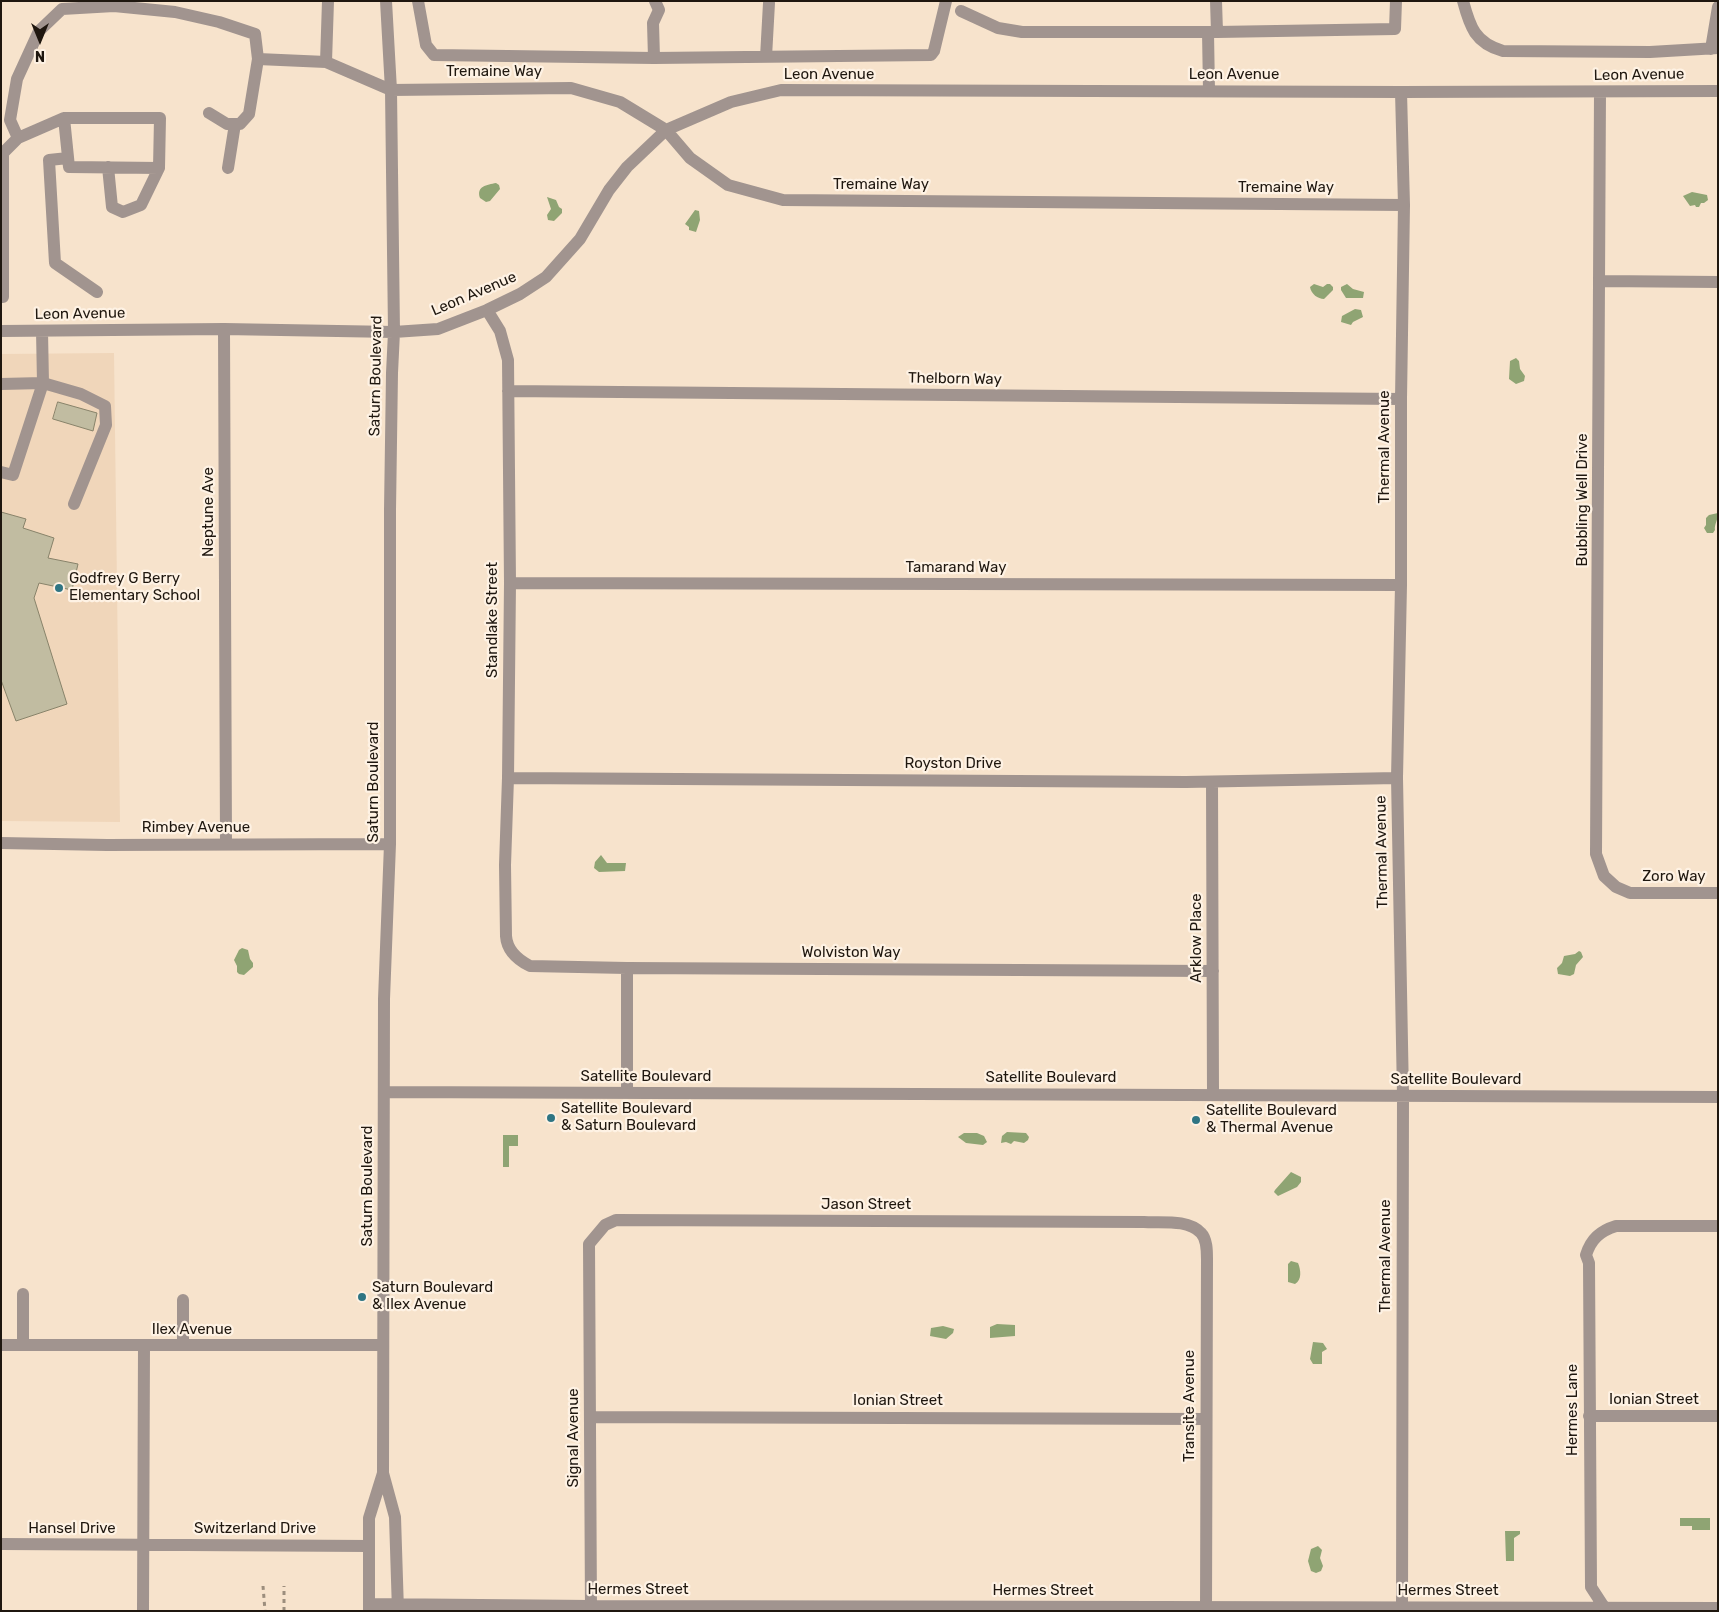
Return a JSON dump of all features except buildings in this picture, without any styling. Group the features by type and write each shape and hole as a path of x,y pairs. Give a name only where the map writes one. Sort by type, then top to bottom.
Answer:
{"street":[{"path":"326,62 328,1"},
{"name":"Saturn Boulevard","path":"369,1608 369,1518 382,1473 384,999 390,844 390,510 394,332 391,90 386,1"},
{"path":"418,1 426,45 434,55 654,58 931,55 934,51 946,1"},
{"path":"654,58 653,23 659,10 655,1"},
{"path":"1209,91 1212,32 1216,1"},
{"path":"961,11 998,28 1022,32 1212,32 1395,29 1396,1"},
{"path":"1463,1 1470,27 1482,42 1502,52 1650,52 1714,49 1718,7"},
{"path":"766,57 769,3"},
{"path":"18,138 10,120 17,79 39,31 62,9 114,6 176,12 219,22 255,34 258,59 249,114 240,124 226,124 209,113"},
{"path":"258,59 326,62 391,90"},
{"name":"Tremaine Way","path":"391,90 571,88 620,102 666,130 690,158 728,185 783,200 1404,205"},
{"name":"Leon Avenue","path":"1,331 224,329 394,332 438,329 487,310 520,294 546,277 580,239 609,190 621,175 666,130 731,102 781,90 1600,92 1718,90"},
{"name":"Thermal Avenue","path":"1401,92 1404,205 1401,585 1397,778 1402,1096 1402,1609"},
{"name":"Bubbling Well Drive","path":"1600,92 1596,854 1604,876 1616,888 1630,893"},
{"path":"64,118 69,166 159,168"},
{"path":"1,298 3,298 2,154 18,138 64,118 160,118 159,168 141,205 123,212 112,207 108,167"},
{"path":"228,168 234,124"},
{"path":"68,158 49,160 55,263 97,292"},
{"path":"1600,281 1718,282"},
{"name":"Standlake Street","path":"487,310 500,331 508,360 510,583 505,865 506,936"},
{"name":"Neptune Ave","path":"224,329 226,844"},
{"path":"1,472 13,475 43,383 42,331"},
{"path":"1,384 43,383 81,394 105,406 106,425 74,504"},
{"name":"Thelborn Way","path":"508,391 1401,399"},
{"name":"Tamarand Way","path":"510,583 1401,585"},
{"name":"Royston Drive","path":"508,778 1212,782 1397,778"},
{"name":"Arklow Place","path":"1212,782 1213,1095"},
{"name":"Rimbey Avenue","path":"1,843 390,844"},
{"name":"Zoro Way","path":"1630,893 1718,894"},
{"name":"Wolviston Way","path":"506,936 507,945 521,962 530,966 1213,971"},
{"path":"627,968 627,1093"},
{"name":"Satellite Boulevard","path":"384,1092 1718,1097"},
{"name":"Jason Street","path":"590,1265 589,1244 605,1225 616,1220 1173,1223"},
{"name":"Transite Avenue","path":"1173,1223 1187,1224 1202,1233 1206,1246 1206,1609"},
{"name":"Hermes Lane","path":"1604,1609 1591,1587 1589,1263 1586,1256 1589,1244 1605,1229 1616,1226 1718,1226"},
{"name":"Signal Avenue","path":"590,1265 591,1608"},
{"path":"23,1294 23,1345"},
{"path":"183,1346 184,1300"},
{"name":"Ilex Avenue","path":"1,1345 384,1346"},
{"path":"143,1611 144,1346"},
{"name":"Ionian Street","path":"1589,1416 1718,1416"},
{"name":"Ionian Street","path":"590,1417 1206,1419"},
{"name":"Saturn Boulevard","path":"382,1473 396,1517 398,1608"},
{"name":"Hansel Drive","path":"1,1544 142,1545"},
{"name":"Switzerland Drive","path":"142,1545 369,1546"},
{"name":"Hermes Street","path":"369,1608 1718,1608"}],"path":[{"path":"263,1586 265,1611"},
{"path":"284,1586 284,1611"}],"shaded area":[{"path":"496,183 500,189 490,201 486,202 480,198 481,189 486,185"},
{"path":"1692,192 1707,195 1708,200 1701,203 1699,207 1695,205 1690,206 1683,196"},
{"path":"547,197 556,200 562,209 562,213 554,221 548,220 547,215 551,209"},
{"path":"695,210 699,211 700,220 696,232 689,230 689,227 685,224"},
{"path":"1314,284 1323,287 1330,284 1333,290 1324,299 1319,298 1311,290 1310,287"},
{"path":"1347,284 1353,289 1364,292 1363,298 1346,298 1341,287"},
{"path":"1355,309 1361,310 1363,317 1351,325 1341,322 1342,316"},
{"name":"Godfrey G Berry Elementary School","path":"114,353 120,822 1,821 1,354"},
{"path":"1516,358 1525,376 1524,381 1516,384 1509,379 1510,361"},
{"path":"1718,513 1715,530 1713,533 1707,533 1704,528 1706,518 1709,515"},
{"path":"601,855 607,863 626,863 625,871 599,872 594,868 595,862"},
{"path":"242,948 248,950 253,963 253,967 244,975 237,972 234,960"},
{"path":"1579,951 1583,957 1576,965 1574,974 1570,976 1558,974 1557,968 1562,963 1564,956 1575,954"},
{"path":"1007,1132 1026,1133 1029,1137 1024,1143 1014,1141 1011,1144 1001,1143 1002,1136"},
{"path":"964,1133 977,1133 984,1136 987,1142 983,1145 966,1143 958,1137"},
{"path":"503,1135 518,1135 518,1146 509,1146 509,1167 503,1167"},
{"path":"1291,1172 1301,1177 1301,1182 1297,1187 1278,1196 1274,1192 1275,1190"},
{"path":"1291,1261 1298,1263 1300,1269 1300,1277 1295,1284 1288,1282 1288,1264"},
{"path":"997,1324 1015,1325 1015,1336 990,1338 990,1327"},
{"path":"943,1326 954,1329 953,1333 946,1339 930,1336 931,1328"},
{"path":"1313,1342 1323,1343 1327,1349 1322,1352 1322,1364 1313,1364 1310,1359"},
{"path":"1680,1518 1710,1518 1710,1530 1692,1530 1692,1526 1680,1526"},
{"path":"1505,1531 1520,1531 1520,1534 1514,1538 1514,1561 1506,1561"},
{"path":"1318,1546 1322,1550 1320,1558 1323,1566 1321,1571 1316,1573 1311,1571 1308,1561 1311,1549"}],"place":[{"name":"Godfrey G Berry Elementary School","path":"59,588"},
{"name":"Satellite Boulevard & Saturn Boulevard","path":"551,1118"},
{"name":"Satellite Boulevard & Thermal Avenue","path":"1196,1120"},
{"name":"Saturn Boulevard & Ilex Avenue","path":"362,1297"}]}
